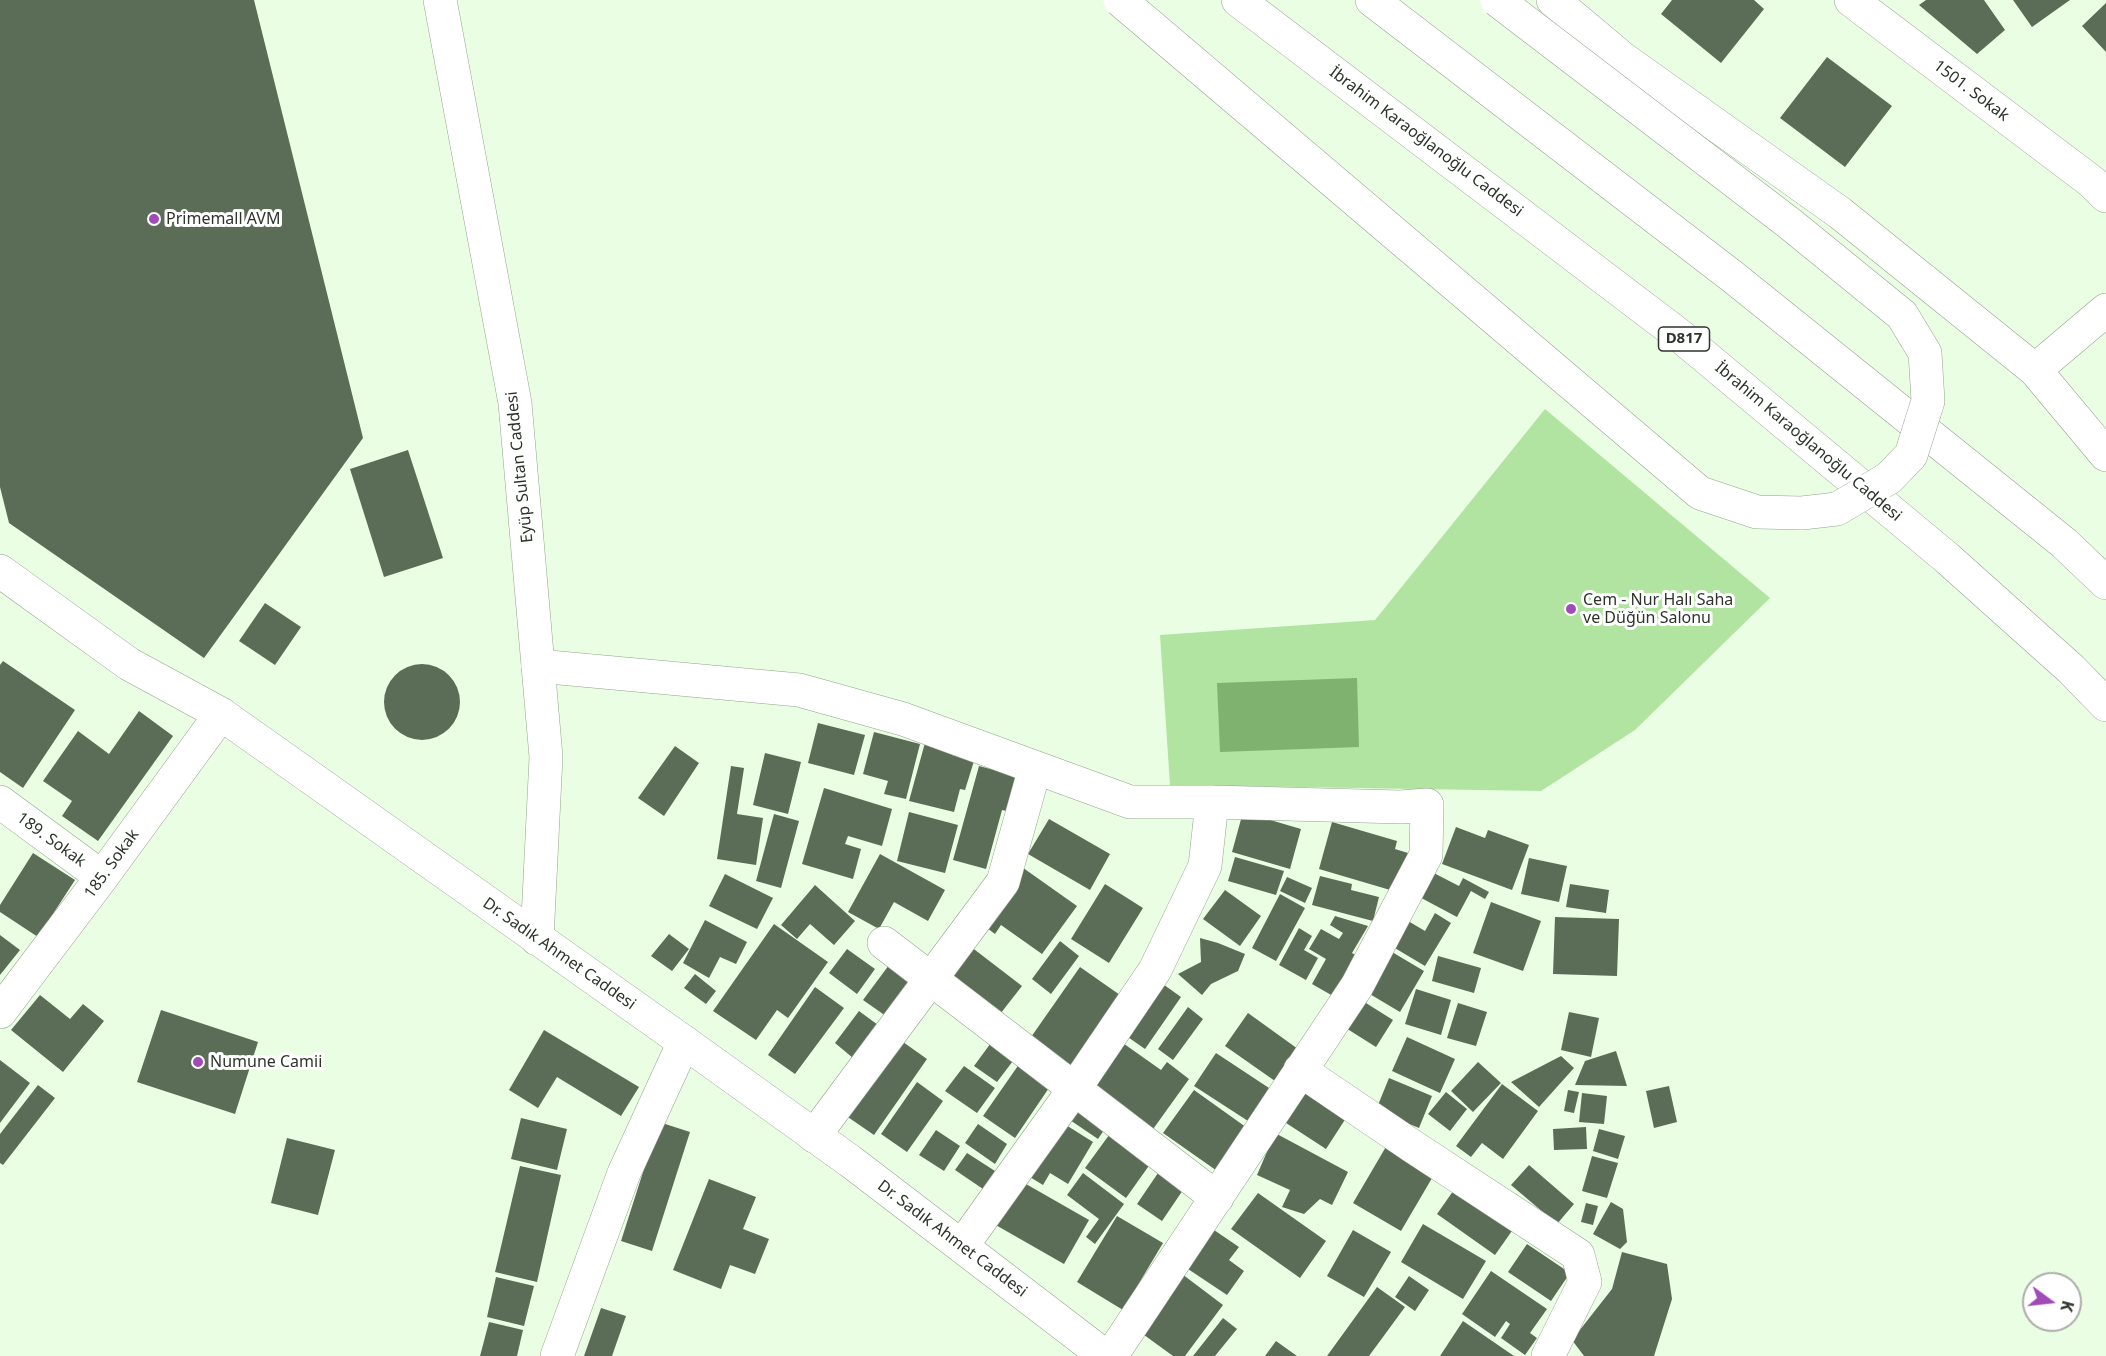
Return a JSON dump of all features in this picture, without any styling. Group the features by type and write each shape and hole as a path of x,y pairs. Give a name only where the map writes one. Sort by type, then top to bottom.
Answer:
{"main road":[{"name":"Eyüp Sultan Caddesi","path":"440,0 515,404 546,757 537,939"},
{"path":"1120,0 1700,493 1757,512 1802,513 1836,509 1889,477 1911,455 1928,401 1925,353 1902,315 1789,223 1497,0"},
{"name":"İbrahim Karaoğlanoğlu Caddesi","path":"1238,0 1679,335 1947,558 2071,669 2106,705"},
{"path":"1372,0 1732,277 2064,543 2106,583"},
{"path":"1553,0 1622,58 1840,213 2036,370 2106,455"},
{"name":"1501. Sokak","path":"1851,0 2101,184"},
{"path":"2036,370 2106,310"},
{"name":"Dr. Sadık Ahmet Caddesi","path":"0,571 129,664 221,714 684,1042 962,1246 1105,1356"},
{"path":"538,666 799,690 903,718 1130,802 1400,807 1427,805 1426,855 1357,986 1111,1356"},
{"name":"185. Sokak","path":"0,1012 221,714"},
{"path":"814,1136 1003,882 1035,768"},
{"name":"189. Sokak","path":"0,802 102,877"},
{"path":"962,1246 1075,1088 1155,970 1205,866 1212,802"},
{"path":"884,943 1217,1198"},
{"path":"557,1356 624,1173 684,1042"},
{"path":"1300,1070 1578,1255 1585,1282 1548,1356"}],"shaded area":[{"name":"Cem - Nur Halı Saha ve Düğün Salonu","path":"1545,409 1770,598 1635,730 1541,791 1170,785 1160,635 1375,620"},
{"path":"1357,678 1359,747 1220,752 1217,683"}],"building":[{"name":"Primemall AVM","path":"0,0 254,0 363,438 204,658 9,523 0,487"},
{"path":"1672,0 1754,0 1764,9 1721,63 1661,14"},
{"path":"1926,0 1984,0 2005,30 1977,54 1919,5"},
{"path":"2013,0 2070,0 2032,27"},
{"path":"2106,3 2106,52 2082,26"},
{"path":"1827,57 1892,106 1845,167 1780,118"},
{"path":"408,450 443,558 384,577 350,469"},
{"path":"265,603 301,627 275,665 239,641"},
{"path":"3,661 75,710 23,788 0,772 0,665"},
{"path":"422,664 436,667 449,675 457,688 460,702 457,716 449,729 436,737 422,740 408,737 395,729 387,716 384,702 387,688 395,675 408,667"},
{"path":"139,711 173,736 98,841 62,816 72,801 43,781 78,731 109,754"},
{"path":"818,723 865,735 854,775 808,763"},
{"path":"874,732 920,744 906,799 884,794 888,781 863,774"},
{"path":"926,739 954,747 952,755 974,761 965,790 960,789 954,812 909,801"},
{"path":"675,746 699,763 664,816 638,798"},
{"path":"765,753 801,762 788,814 753,805"},
{"path":"731,766 744,768 737,814 763,818 756,865 717,859"},
{"path":"979,766 1021,777 1012,812 1002,810 986,869 953,860"},
{"path":"824,788 892,809 882,846 848,836 845,844 861,849 853,879 802,864"},
{"path":"909,812 958,825 945,873 897,861"},
{"path":"1243,812 1301,829 1290,869 1232,852"},
{"path":"774,814 799,821 781,888 756,881"},
{"path":"1049,819 1110,854 1090,890 1028,854"},
{"path":"1332,822 1397,841 1395,849 1408,853 1397,892 1319,869"},
{"path":"1456,827 1485,838 1488,830 1529,845 1512,890 1442,864"},
{"path":"33,853 75,880 38,937 0,912 0,905"},
{"path":"880,854 945,890 928,921 894,902 879,929 848,912"},
{"path":"1235,857 1284,871 1276,895 1228,881"},
{"path":"1529,858 1567,866 1559,902 1521,894"},
{"path":"1019,865 1077,906 1042,954 1001,925 995,934 979,922"},
{"path":"1424,868 1459,886 1463,878 1489,892 1485,899 1471,891 1457,917 1410,892"},
{"path":"725,874 773,898 757,929 709,906"},
{"path":"1320,876 1352,884 1351,890 1379,897 1373,921 1312,905"},
{"path":"1287,877 1312,888 1305,903 1280,891"},
{"path":"1105,884 1143,908 1109,963 1071,939"},
{"path":"1570,884 1609,890 1606,913 1566,907"},
{"path":"815,885 855,921 834,945 810,924 797,939 781,925"},
{"path":"1225,890 1261,916 1240,946 1203,919"},
{"path":"1280,894 1305,908 1276,961 1252,948"},
{"path":"1491,902 1541,921 1523,971 1473,953"},
{"path":"1435,913 1451,923 1425,966 1388,944 1403,918 1425,931"},
{"path":"1335,916 1368,926 1352,953 1357,956 1333,996 1312,984 1326,959 1309,949 1321,929 1339,939 1343,933 1330,925"},
{"path":"1555,917 1619,919 1617,976 1553,974"},
{"path":"705,920 747,942 736,964 720,957 709,978 683,963"},
{"path":"774,924 828,962 788,1018 777,1010 756,1040 713,1011"},
{"path":"1299,928 1312,936 1304,950 1318,958 1306,980 1279,965"},
{"path":"669,934 689,949 672,971 651,956"},
{"path":"0,935 20,950 0,975"},
{"path":"1200,938 1245,954 1238,971 1211,984 1202,995 1178,974 1201,962"},
{"path":"1060,941 1079,956 1051,994 1032,979"},
{"path":"966,943 1022,986 997,1018 942,975"},
{"path":"847,949 875,969 857,994 829,973"},
{"path":"1387,949 1424,971 1400,1012 1363,990"},
{"path":"1438,956 1481,968 1474,993 1432,981"},
{"path":"889,965 919,987 893,1021 863,1000"},
{"path":"1080,967 1120,995 1070,1068 1029,1040"},
{"path":"695,974 716,991 706,1004 684,988"},
{"path":"1160,982 1181,997 1145,1049 1125,1035"},
{"path":"815,987 844,1008 795,1074 768,1055"},
{"path":"1416,989 1451,1000 1441,1035 1405,1024"},
{"path":"40,995 70,1019 83,1004 104,1021 63,1072 11,1030"},
{"path":"1358,998 1393,1020 1376,1047 1341,1025"},
{"path":"1458,1003 1487,1012 1476,1046 1447,1038"},
{"path":"1188,1007 1203,1019 1173,1060 1158,1049"},
{"name":"Numune Camii","path":"161,1010 258,1042 235,1114 137,1082"},
{"path":"859,1011 878,1025 853,1058 835,1043"},
{"path":"1569,1012 1599,1018 1591,1057 1561,1050"},
{"path":"1248,1013 1298,1049 1275,1081 1225,1046"},
{"path":"544,1030 639,1087 621,1116 557,1077 538,1108 509,1090"},
{"path":"996,1036 1019,1053 997,1082 974,1066"},
{"path":"896,1037 927,1059 874,1135 842,1113"},
{"path":"1407,1037 1455,1059 1440,1093 1392,1071"},
{"path":"1120,1041 1161,1070 1167,1062 1189,1079 1151,1132 1087,1087"},
{"path":"1616,1051 1627,1086 1575,1085 1585,1061"},
{"path":"1216,1053 1269,1088 1248,1121 1194,1086"},
{"path":"1561,1056 1574,1068 1539,1107 1511,1082"},
{"path":"0,1060 30,1083 0,1123"},
{"path":"1022,1060 1053,1082 1015,1138 983,1116"},
{"path":"1478,1062 1501,1083 1473,1112 1451,1091"},
{"path":"964,1066 995,1088 977,1113 945,1091"},
{"path":"1389,1078 1432,1096 1419,1128 1376,1110"},
{"path":"917,1082 943,1101 907,1152 881,1134"},
{"path":"1502,1084 1538,1111 1503,1159 1482,1143 1471,1157 1456,1146"},
{"path":"38,1085 55,1098 3,1165 0,1163 0,1134"},
{"path":"1669,1086 1677,1122 1654,1128 1646,1091"},
{"path":"1305,1087 1348,1115 1326,1149 1283,1121"},
{"path":"1194,1090 1250,1130 1220,1173 1163,1133"},
{"path":"1568,1090 1579,1092 1574,1113 1564,1111"},
{"path":"1446,1092 1467,1109 1450,1131 1428,1114"},
{"path":"1582,1093 1607,1096 1604,1124 1579,1122"},
{"path":"1077,1103 1108,1124 1098,1139 1067,1118"},
{"path":"521,1118 567,1129 557,1170 511,1159"},
{"path":"1058,1120 1093,1142 1068,1184 1050,1173 1043,1185 1025,1174"},
{"path":"659,1122 690,1132 652,1251 621,1241"},
{"path":"978,1124 1007,1144 995,1164 965,1143"},
{"path":"1586,1127 1587,1149 1554,1150 1553,1129"},
{"path":"1599,1129 1625,1136 1618,1159 1593,1151"},
{"path":"936,1130 960,1146 944,1171 919,1155"},
{"path":"1112,1131 1153,1160 1126,1198 1085,1168"},
{"path":"1275,1133 1348,1172 1332,1205 1320,1199 1304,1214 1282,1207 1290,1190 1257,1175"},
{"path":"287,1138 335,1150 318,1215 271,1203"},
{"path":"1387,1145 1435,1173 1401,1231 1353,1203"},
{"path":"967,1153 995,1171 983,1189 955,1170"},
{"path":"1592,1156 1618,1163 1607,1198 1582,1191"},
{"path":"1529,1165 1574,1204 1557,1224 1511,1185"},
{"path":"520,1166 561,1175 537,1282 495,1272"},
{"path":"1083,1173 1124,1204 1095,1244 1086,1237 1099,1219 1067,1195"},
{"path":"1158,1173 1183,1190 1162,1221 1137,1204"},
{"path":"709,1179 756,1197 743,1229 769,1239 755,1274 730,1265 721,1289 673,1270"},
{"path":"1019,1180 1089,1220 1064,1264 994,1224"},
{"path":"1456,1187 1514,1228 1495,1255 1437,1214"},
{"path":"1258,1193 1326,1241 1300,1278 1231,1229"},
{"path":"1611,1202 1623,1209 1627,1242 1620,1249 1593,1234"},
{"path":"1586,1203 1598,1206 1593,1225 1581,1222"},
{"path":"1117,1216 1163,1243 1123,1310 1077,1282"},
{"path":"1423,1224 1486,1261 1463,1299 1401,1262"},
{"path":"1214,1230 1239,1247 1229,1260 1244,1271 1227,1295 1188,1269"},
{"path":"1353,1230 1391,1252 1364,1297 1327,1276"},
{"path":"1527,1244 1570,1273 1551,1301 1508,1272"},
{"path":"1622,1252 1667,1264 1672,1299 1654,1356 1584,1356 1572,1340 1612,1289"},
{"path":"1491,1271 1547,1309 1530,1333 1537,1338 1525,1355 1501,1338 1510,1324 1506,1321 1495,1337 1462,1314"},
{"path":"1182,1274 1223,1305 1185,1356 1173,1356 1140,1332"},
{"path":"1409,1276 1429,1290 1415,1311 1395,1297"},
{"path":"496,1277 534,1286 524,1326 487,1317"},
{"path":"1377,1287 1405,1307 1369,1356 1327,1356"},
{"path":"601,1308 626,1316 612,1356 584,1356"},
{"path":"1223,1318 1237,1329 1215,1356 1193,1356"},
{"path":"1463,1321 1514,1356 1440,1356"},
{"path":"489,1322 523,1330 517,1356 480,1356"},
{"path":"1276,1341 1297,1356 1265,1356"}],"place":[{"name":"Primemall AVM","path":"154,219"},
{"name":"Cem - Nur Halı Saha ve Düğün Salonu","path":"1571,609"},
{"name":"Numune Camii","path":"198,1062"}]}
